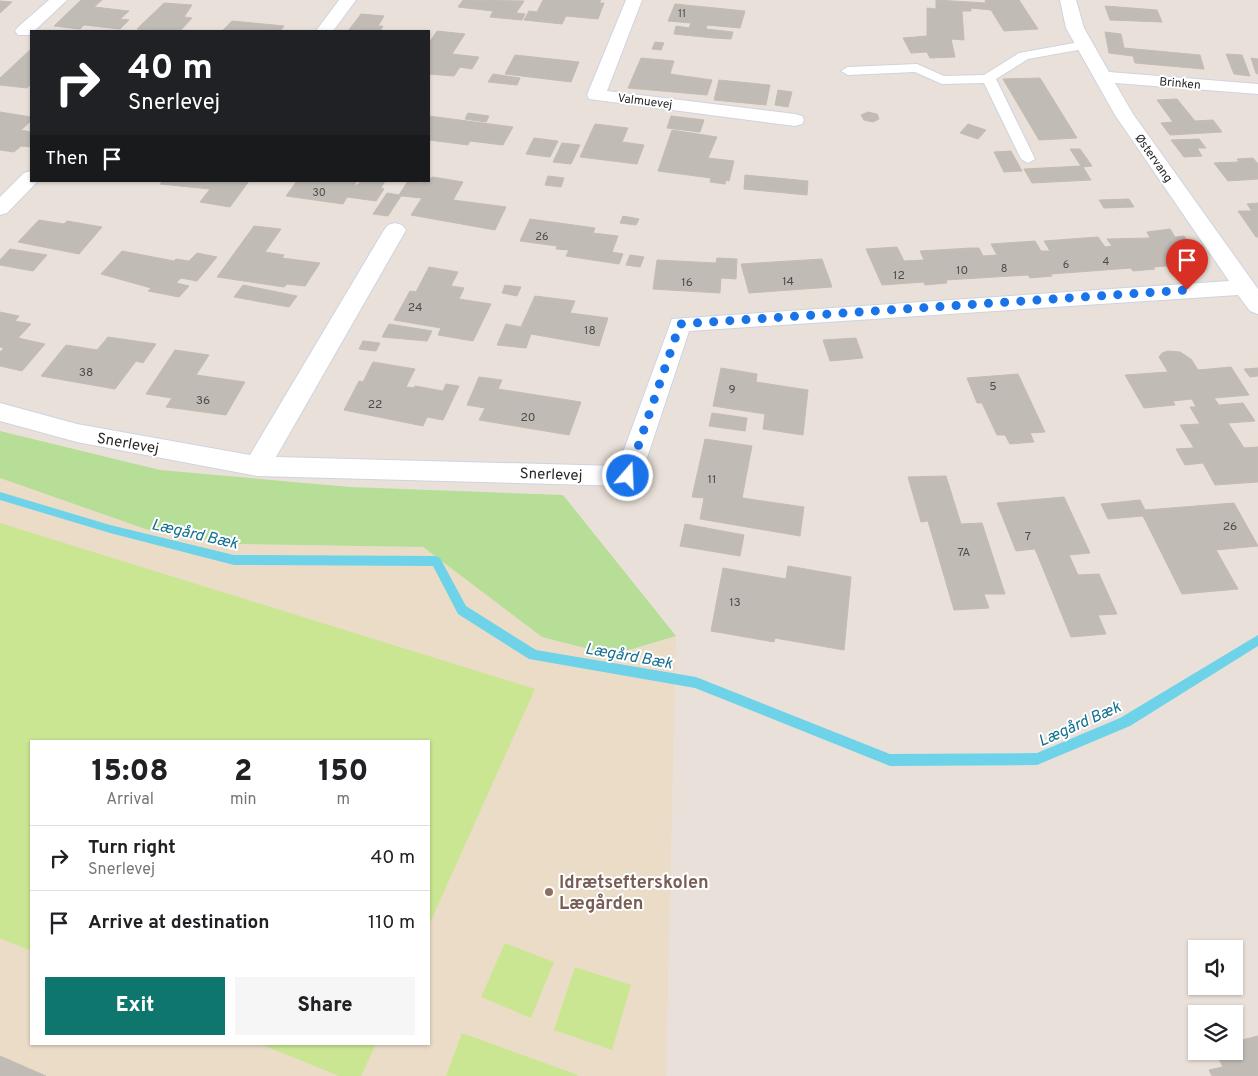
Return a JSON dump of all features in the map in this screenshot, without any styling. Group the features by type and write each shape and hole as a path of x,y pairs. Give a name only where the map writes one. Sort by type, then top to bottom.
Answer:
{"street":[{"path":"24,30 59,0"},
{"path":"325,30 348,0"},
{"name":"Valmuevej","path":"634,0 596,95 795,120"},
{"name":"Østervang","path":"1068,0 1075,28 1124,115 1251,296"},
{"name":"Brinken","path":"1102,77 1258,89"},
{"path":"0,209 30,178"},
{"path":"257,466 395,230"},
{"name":"Snerlevej","path":"0,412 77,433 257,466 628,476 680,324 1251,296"}],"lane":[{"path":"989,79 991,75 1024,56 1085,45"},
{"path":"848,71 917,68 942,80 989,79"},
{"path":"989,79 1028,159"}],"shaded area":[{"name":"Idrætsefterskolen Lægården","path":"0,478 154,532 239,544 423,547 542,637 612,655 676,636 666,1076 0,1076"}],"green space":[{"path":"0,431 160,470 350,487 563,495 676,636 612,655 542,637 423,547 239,544 154,532 0,478"},
{"path":"0,523 535,689 430,923 430,740 30,740 30,951 0,938"},
{"path":"505,943 554,962 531,1018 481,997"},
{"path":"575,967 631,985 612,1050 554,1030"},
{"path":"462,1033 578,1075 446,1076"},
{"path":"262,1045 376,1045 361,1076 339,1076"}],"building":[{"path":"81,0 102,0 94,7 129,11 120,19 129,20 120,29 84,25 80,29 54,26"},
{"path":"463,0 524,1 516,13 525,14 522,20 490,17 493,11 458,7"},
{"path":"543,0 601,0 599,3 604,3 598,19 566,16 562,24 524,20 529,11 537,12"},
{"path":"936,0 986,3 985,0 1019,0 1038,29 1004,31 991,10 971,8 971,11 962,11 964,40 951,39 955,57 930,58 927,52 911,53 903,38 927,36 927,8 936,9"},
{"path":"0,1 12,2 0,13"},
{"path":"164,3 192,5 184,17 192,18 181,30 137,29"},
{"path":"675,4 745,11 740,28 707,25 706,29 733,32 731,39 674,34 676,26 689,28 691,23 668,21"},
{"path":"1105,6 1157,10 1162,22 1110,20"},
{"path":"361,14 384,16 378,26 383,26 381,30 349,30"},
{"path":"232,21 284,26 281,30 223,30"},
{"path":"437,31 465,34 452,54 479,57 472,69 460,67 454,76 430,74 430,42"},
{"path":"1105,32 1121,34 1124,48 1200,55 1204,69 1135,63 1133,56 1109,53"},
{"path":"655,42 664,43 661,50 652,49"},
{"path":"30,50 30,85 27,88 0,85 0,78"},
{"path":"1226,54 1242,55 1250,76 1234,74"},
{"path":"515,55 579,62 571,82 505,74"},
{"path":"641,58 674,61 670,74 712,80 707,95 628,88"},
{"path":"1251,58 1258,59 1258,74 1256,73"},
{"path":"493,74 520,78 517,85 488,82"},
{"path":"1040,78 1077,138 1039,140 1003,79"},
{"path":"719,80 770,85 766,105 714,100"},
{"path":"778,90 792,92 788,107 775,105"},
{"path":"1177,99 1195,121 1213,120 1222,132 1170,135 1161,123 1173,122 1157,100"},
{"path":"0,112 30,117 30,122 21,130 30,132 30,147 21,146 14,152 0,150"},
{"path":"868,112 877,114 879,119 873,122 864,120 861,115"},
{"path":"468,113 489,116 486,122 465,119"},
{"path":"430,116 513,127 503,145 470,141 468,145 430,140"},
{"path":"671,116 704,120 700,132 667,128"},
{"path":"595,124 628,128 622,142 644,145 637,164 580,157"},
{"path":"968,124 986,130 978,139 960,133"},
{"path":"672,130 717,137 708,158 734,161 729,181 726,180 725,184 710,182 711,178 658,171"},
{"path":"534,138 558,141 550,157 526,154"},
{"path":"1199,139 1206,148 1197,148 1202,156 1184,157 1171,140"},
{"path":"562,143 580,145 571,164 553,162"},
{"path":"1070,149 1080,149 1092,166 1083,167 1091,180 1032,183 1024,169 1081,166"},
{"path":"1011,151 1022,171 1004,172 994,152"},
{"path":"1253,158 1258,164 1258,179 1228,181 1214,163 1239,162 1237,159"},
{"path":"745,175 808,181 807,195 744,189"},
{"path":"548,176 564,178 561,187 545,185"},
{"path":"433,177 463,182 453,200 506,207 495,230 411,215 422,198 401,196 388,216 373,214 387,193 399,195 407,182 430,182 430,178"},
{"path":"162,182 248,182 230,207 200,202 210,189 160,184"},
{"path":"296,182 356,182 354,185 358,185 360,182 384,182 381,188 384,189 376,201 347,197 343,204 286,196"},
{"path":"1129,199 1134,207 1104,208 1099,200"},
{"path":"1258,203 1258,237 1256,237 1238,211 1252,211 1247,204"},
{"path":"623,216 639,219 636,225 620,223"},
{"path":"530,219 595,228 593,233 618,236 612,252 623,254 619,264 566,256 569,250 556,249 557,246 520,241"},
{"path":"39,220 64,224 67,221 102,227 79,254 18,242"},
{"path":"254,226 281,229 265,252 284,255 282,258 320,263 305,286 287,284 284,287 217,277"},
{"path":"1170,229 1175,237 1184,236 1189,243 1180,244 1194,264 1153,267 1155,269 1133,271 1131,268 1051,274 1052,276 1030,278 1028,275 946,280 947,283 925,285 924,282 882,285 866,249 897,247 904,261 924,260 920,251 979,248 983,256 997,255 991,244 1035,241 1041,251 1050,251 1044,241 1098,237 1105,247 1112,246 1107,239 1150,238 1147,232"},
{"path":"10,249 47,255 33,271 0,265 0,260"},
{"path":"122,251 174,261 176,259 189,261 197,253 217,257 197,281 181,278 176,283 189,286 179,297 148,291 151,288 101,274"},
{"path":"630,255 644,257 640,267 626,265"},
{"path":"717,258 737,259 736,279 721,278 720,293 653,289 657,260 716,263"},
{"path":"822,259 832,287 749,293 741,264"},
{"path":"429,267 458,272 451,286 464,288 459,299 491,304 473,341 438,335 441,328 394,320 410,291 416,292"},
{"path":"243,285 297,296 289,307 234,297"},
{"path":"505,285 521,287 517,296 502,293"},
{"path":"535,296 575,301 570,313 608,318 599,346 531,334 526,348 497,345 506,324 521,327"},
{"path":"0,312 19,316 15,321 31,324 18,338 45,344 22,371 0,366 0,352 4,348 0,347"},
{"path":"389,324 432,331 427,341 382,337"},
{"path":"108,337 156,344 143,363 136,361 115,389 41,376 66,345 97,350"},
{"path":"856,338 863,358 830,361 823,340"},
{"path":"363,341 380,343 376,351 359,349"},
{"path":"175,350 209,355 196,375 245,382 226,415 166,407 172,398 146,394"},
{"path":"1168,351 1180,352 1191,359 1198,370 1231,367 1249,395 1214,398 1219,405 1243,403 1255,421 1228,423 1244,448 1258,447 1258,482 1215,485 1203,463 1185,465 1176,449 1194,448 1180,425 1200,424 1190,407 1196,407 1192,399 1173,401 1175,405 1144,408 1125,375 1168,372 1159,357 1162,353"},
{"path":"373,362 415,369 406,387 414,388 415,386 443,391 446,384 459,386 443,420 427,417 423,426 344,410 359,381 363,382"},
{"path":"721,368 757,374 756,382 808,390 803,435 763,429 765,414 713,406"},
{"path":"1258,368 1258,376 1250,377 1244,369"},
{"path":"1018,374 1045,432 1030,433 1034,442 1010,444 1005,435 997,435 982,403 977,403 967,378"},
{"path":"479,377 502,380 498,389 581,402 569,435 479,420 485,408 467,405"},
{"path":"712,413 747,418 745,431 709,426"},
{"path":"705,439 752,446 742,498 804,507 800,536 700,519 704,498 692,497"},
{"path":"946,476 961,524 982,523 1005,594 984,594 989,608 954,610 928,521 921,522 908,477"},
{"path":"1064,497 1090,553 1069,555 1078,575 1099,574 1117,614 1098,615 1106,634 1071,637 1035,549 1016,551 997,503"},
{"path":"1140,500 1145,510 1234,503 1258,546 1216,550 1238,589 1182,594 1143,516 1108,519 1101,504"},
{"path":"685,524 744,535 740,556 680,546"},
{"path":"788,566 851,577 844,650 775,638 774,642 711,631 723,568 786,579"},
{"path":"1258,1036 1258,1076 1212,1076 1209,1070 1223,1067 1220,1060 1243,1060 1243,1040"},
{"path":"0,1056 46,1076 0,1076"}],"waterway":[{"name":"Lægård Bæk","path":"0,496 110,529 234,560 436,561 462,610 533,655 696,683 890,760 1037,759 1125,722 1258,640"}],"place":[{"name":"Idrætsefterskolen Lægården","path":"549,892"}],"route":[{"path":"628,476 680,324 1187,290"}]}
